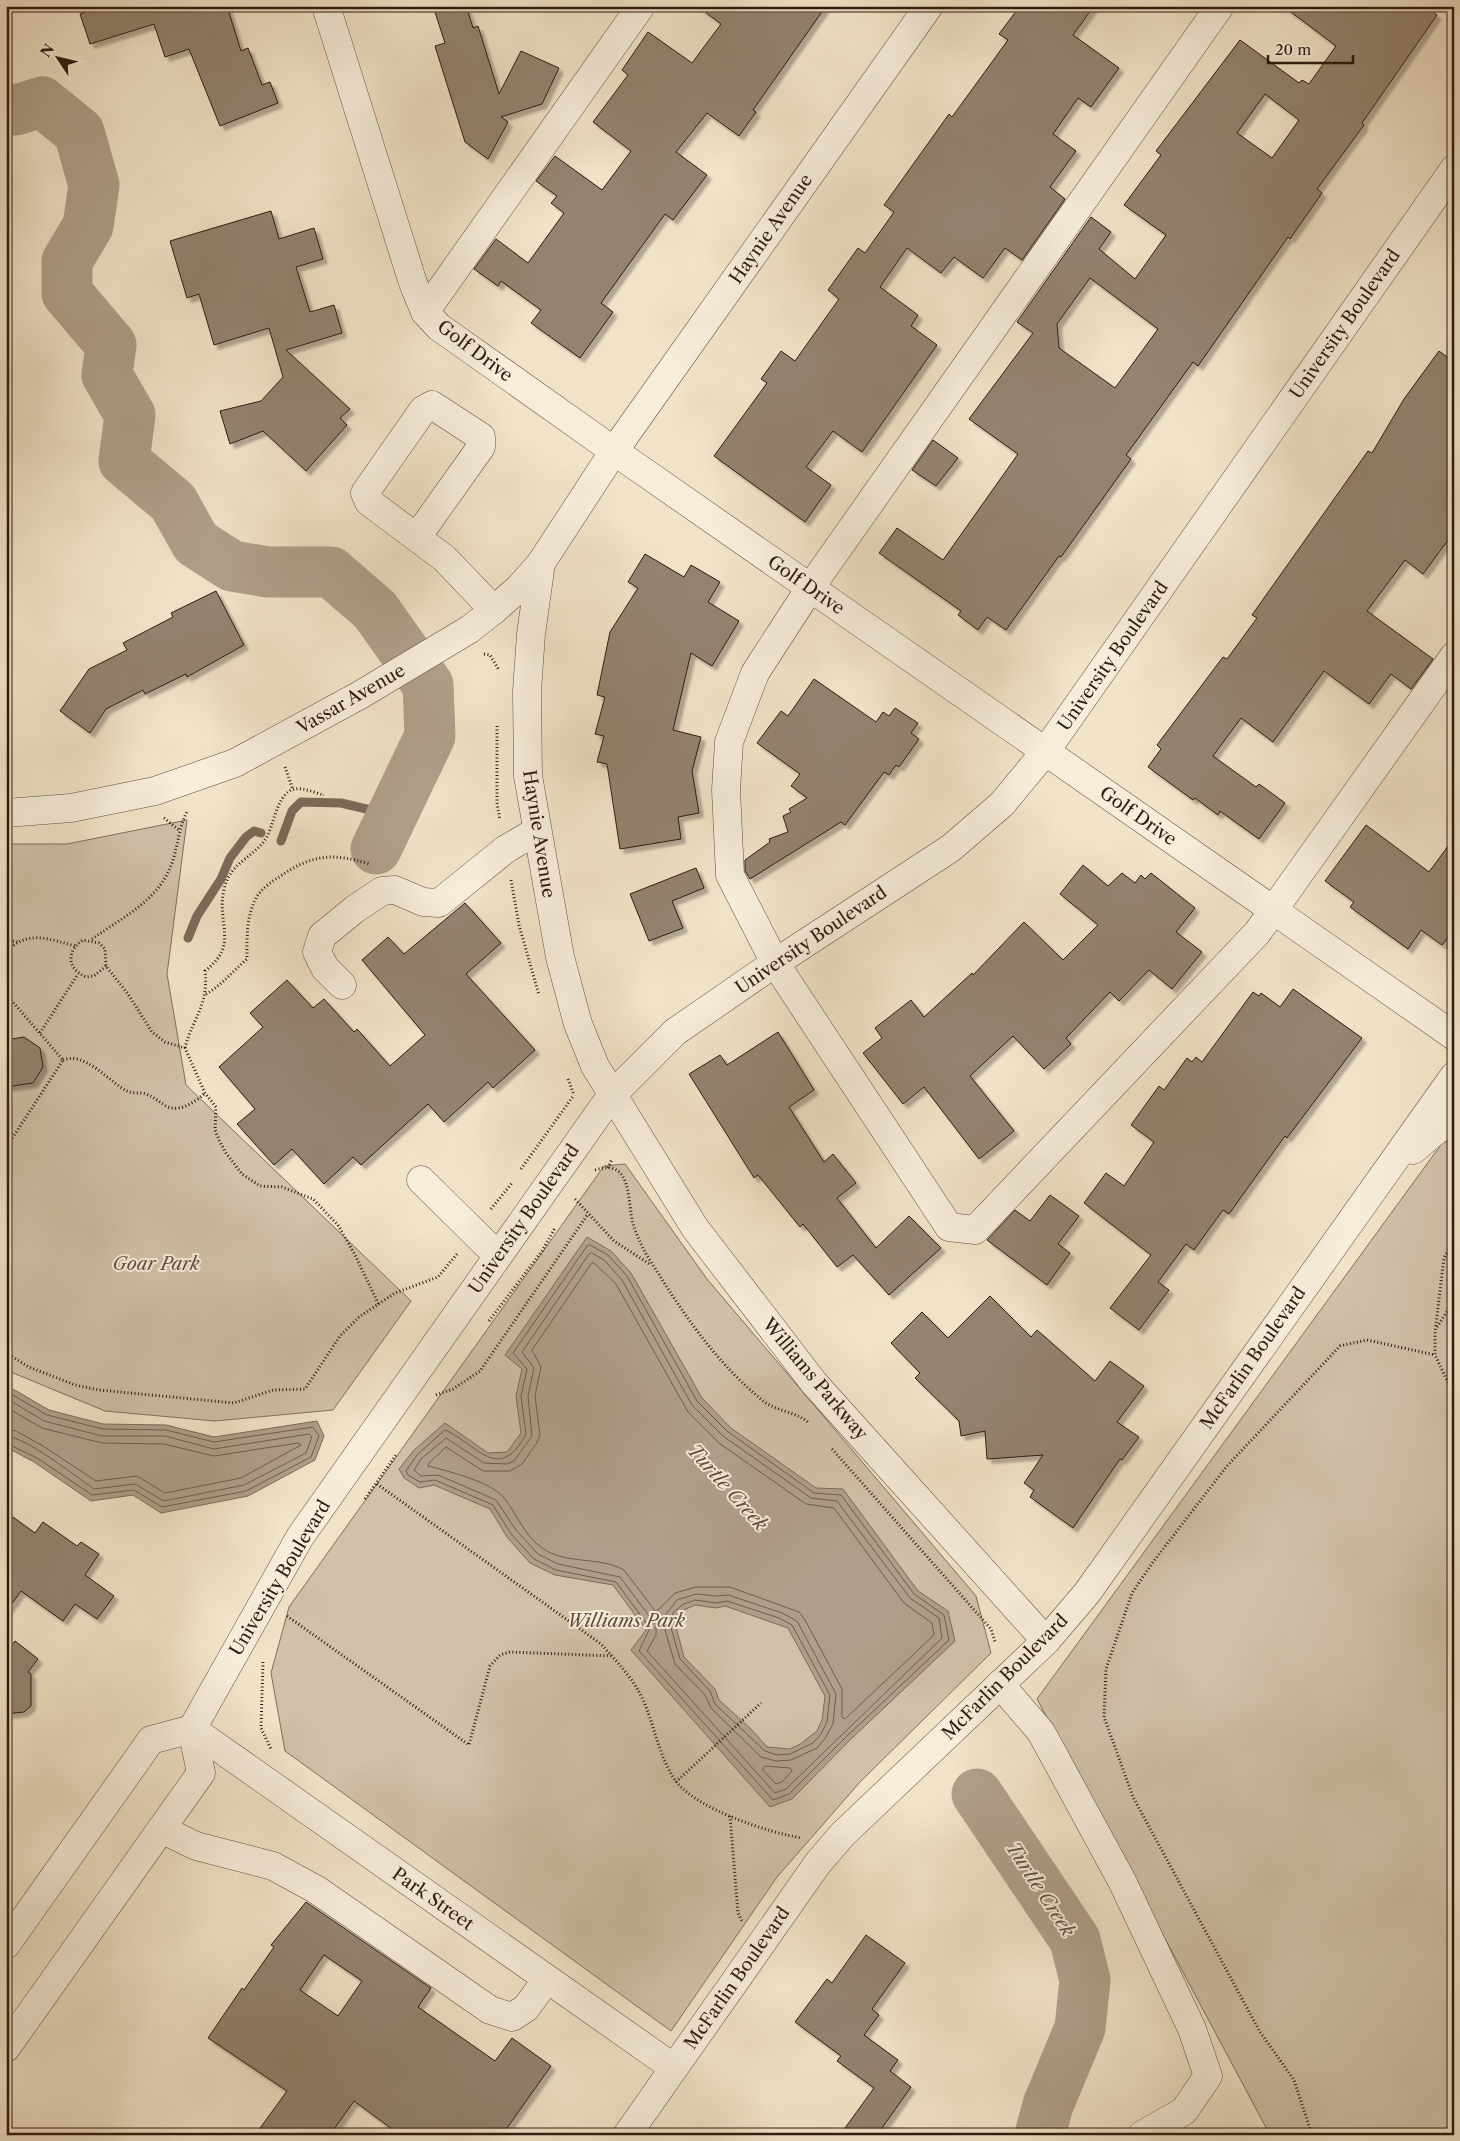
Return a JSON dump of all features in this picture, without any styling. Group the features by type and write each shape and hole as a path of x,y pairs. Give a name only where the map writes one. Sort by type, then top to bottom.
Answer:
{"street":[{"name":"Golf Drive","path":"326,6 413,283 425,312 439,326 614,451 1454,1036"},
{"path":"425,312 641,6"},
{"name":"Haynie Avenue","path":"614,451 929,6"},
{"path":"1220,6 810,588 755,673 729,742 726,790 730,875 775,963 949,1227 975,1230 1257,934 1454,656"},
{"name":"University Boulevard","path":"192,1729 300,1537 611,1096 676,1032 775,963 951,848 1002,804 1045,752 1454,169"},
{"path":"416,538 481,447 481,437 432,405 423,410 365,493 369,502 416,538 444,558 494,610"},
{"name":"Vassar Avenue","path":"6,813 71,808 155,791 235,763 360,695 470,629 519,588 541,563 614,451"},
{"name":"Haynie Avenue","path":"541,563 531,634 527,691 528,776 560,957 578,1024 595,1066 611,1096"},
{"path":"342,985 325,968 317,952 322,936 355,909 382,891 394,890 423,902 439,903 506,849 537,830"},
{"name":"McFarlin Boulevard","path":"627,2135 824,1856 843,1834 1046,1641 1087,1593 1454,1076"},
{"name":"Williams Parkway","path":"611,1096 695,1228 814,1383 1046,1641"},
{"name":"McFarlin Boulevard","path":"1381,1177 1444,1124 1454,1119"},
{"path":"421,1180 498,1255"},
{"path":"1000,1684 1040,1732 1122,1881 1192,2028 1208,2076 1184,2111 1142,2135"},
{"path":"6,1945 151,1740 192,1729 200,1773 6,2048"},
{"name":"Park Street","path":"192,1729 674,2068"},
{"path":"161,1829 196,1846 273,1866 317,1890 490,2010 512,2017 526,2008 547,1979"}],"path":[{"path":"283,761 293,790"},
{"path":"324,796 298,788 288,792 278,808 264,841 236,864 224,887 222,910 226,943 223,954 205,971 206,994 190,1027 185,1048 205,1093 216,1107 215,1130 226,1154 242,1174 260,1186 282,1187 313,1199 338,1225 379,1305"},
{"path":"91,940 141,906 161,885 170,867 180,831 190,808"},
{"path":"161,816 180,831"},
{"path":"206,994 219,987 228,974 247,959 246,939 249,915 256,896 272,881 300,863 326,856 347,857 369,864"},
{"path":"6,953 18,942 32,937 75,946"},
{"path":"6,940 18,942"},
{"path":"106,966 94,976 86,977 78,974 72,968 71,952 83,940 99,943 105,949 106,966 128,994 152,1032 165,1042 185,1048"},
{"path":"40,1033 78,974"},
{"path":"6,987 11,1000 63,1060"},
{"path":"6,1148 63,1060 70,1058 84,1061 129,1093 145,1094 168,1107 188,1105 205,1093"},
{"path":"6,1353 29,1367 75,1385 99,1390 234,1403 274,1390 305,1389 340,1336 359,1317 410,1286 438,1276 511,1184 577,1090"},
{"path":"608,1168 612,1159"},
{"path":"593,1170 608,1168 615,1170 626,1181 633,1222 642,1246 696,1333 742,1384 766,1403 807,1421 814,1428"},
{"path":"570,1206 579,1192"},
{"path":"575,1199 614,1241 654,1267"},
{"path":"438,1388 433,1395 453,1389 480,1371 588,1214"},
{"path":"488,1322 542,1251 559,1221"},
{"path":"1454,1241 1444,1258 1435,1332 1435,1355 1454,1395"},
{"path":"1435,1332 1440,1320 1454,1306"},
{"path":"1312,2135 1294,2080 1260,2032 1133,1797 1104,1717 1106,1668 1132,1593 1153,1562 1227,1466 1340,1346 1367,1340 1435,1355"},
{"path":"827,1443 991,1629 995,1642"},
{"path":"359,1505 377,1484 398,1452"},
{"path":"377,1484 601,1644 629,1674 644,1703 662,1757 676,1782 699,1801 730,1816 779,1835 806,1839"},
{"path":"280,1611 469,1745 490,1666 500,1655 510,1652 612,1656"},
{"path":"263,1653 261,1728 275,1757"},
{"path":"676,1782 761,1703"},
{"path":"730,1816 738,1914 746,1928"}],"green space":[{"name":"Goar Park","path":"187,820 167,974 186,1085 411,1301 333,1410 215,1421 105,1411 6,1370 6,844 67,844"},
{"path":"1443,1142 1454,1142 1454,2135 1270,2135 1037,1699"},
{"name":"Williams Park","path":"625,1164 707,1279 976,1596 991,1653 860,1782 777,1877 671,2031 285,1751 271,1673 289,1607 604,1166"}],"water":[{"path":"587,1237 611,1251 631,1273 702,1398 731,1428 816,1488 843,1489 918,1591 948,1611 955,1641 851,1739 792,1799 770,1807 631,1650 646,1630 613,1585 555,1575 530,1563 507,1537 490,1509 434,1485 419,1488 404,1478 399,1469 413,1451 445,1423 488,1453 507,1452 521,1433 516,1396 522,1369 505,1355","holes":["695,1605 716,1608 725,1606 788,1628 825,1696 822,1720 817,1731 799,1745 789,1749 767,1747 751,1729 719,1700 715,1689 684,1657 676,1627 677,1617 684,1610"]},
{"path":"6,1385 49,1410 103,1424 166,1425 214,1437 317,1421 324,1436 315,1460 248,1496 161,1513 133,1495 91,1501 34,1462 6,1447"}],"building":[{"path":"104,6 227,6 241,51 248,48 262,85 270,82 278,103 220,126 189,49 165,57 154,24 90,44 80,14"},
{"path":"433,6 466,6 473,28 478,26 499,94 521,51 559,68 542,104 501,117 508,122 488,159 465,142 435,46 445,43"},
{"path":"697,6 826,6 753,110 756,112 739,136 707,113 676,152 707,175 673,220 665,214 601,303 613,312 580,358 531,323 541,310 501,281 498,286 474,269 496,239 528,263 564,213 551,203 557,196 536,181 555,156 602,190 631,151 593,122 628,75 622,70 648,32 692,63 721,24"},
{"path":"1020,6 1094,6 1073,35 1119,68 1091,107 1078,98 1053,134 1076,151 1050,187 1065,199 1022,260 1005,248 983,278 954,257 941,273 907,248 880,287 918,315 911,326 937,345 862,452 833,431 806,467 831,485 805,522 714,456 767,383 761,379 781,351 795,361 839,299 828,290 858,248 865,253 894,212 884,205 949,114 952,117 1008,40 999,34"},
{"path":"1283,6 1424,6 1437,15 1362,123 1364,125 1317,189 1322,193 1290,239 1288,237 1198,366 1193,362 1126,455 1131,459 1061,557 1059,556 1006,630 987,617 978,630 958,615 961,611 879,553 897,528 943,560 1018,454 969,419 1033,333 1017,322 1091,217 1111,232 1099,249 1135,279 1166,235 1124,205 1161,155 1156,151 1240,40 1299,83 1302,80 1309,84 1336,46","holes":["1265,94 1299,120 1272,158 1237,133","1090,278 1158,329 1115,388 1059,348 1057,324"]},
{"path":"271,211 279,239 314,228 323,259 296,267 310,312 334,305 342,333 286,350 350,409 340,418 347,425 306,471 263,431 230,444 220,411 261,401 283,377 269,328 214,345 199,294 187,298 170,241"},
{"path":"1439,351 1454,362 1454,532 1423,574 1405,560 1367,611 1433,659 1411,689 1391,674 1369,704 1324,671 1273,742 1241,718 1213,756 1256,787 1259,784 1285,803 1259,839 1220,811 1218,815 1195,798 1193,800 1148,767 1161,749 1157,745 1223,657 1227,659 1257,618 1252,615 1368,451 1372,453 1404,399"},
{"path":"933,440 958,458 936,486 912,470"},
{"path":"645,554 684,577 691,565 720,582 708,602 739,621 712,666 691,653 673,730 701,737 692,771 699,813 678,817 681,839 620,849 607,764 597,762 604,736 595,734 605,697 597,695 610,632 638,588 628,582"},
{"path":"216,591 244,645 187,677 186,674 145,694 143,690 106,709 90,733 60,711 89,669 127,650 123,643 173,617 171,613"},
{"path":"814,679 876,722 883,712 889,716 895,708 918,723 911,733 919,739 899,767 896,765 889,775 884,772 845,825 841,822 750,879 745,871 745,860 770,842 769,839 788,832 783,816 791,812 789,809 807,798 791,786 800,774 757,743 781,711 788,716"},
{"path":"1366,825 1429,872 1454,838 1454,929 1442,945 1421,930 1408,949 1350,907 1354,902 1325,881"},
{"path":"1083,865 1108,886 1122,873 1135,883 1141,875 1145,879 1151,873 1195,908 1176,932 1202,952 1172,989 1149,970 1119,1001 1110,992 1066,1038 1071,1044 1044,1069 1013,1036 970,1076 1014,1131 979,1159 924,1087 903,1104 863,1053 882,1038 875,1028 911,1000 924,1017 972,973 973,975 1024,922 1063,960 1098,925 1060,894"},
{"path":"696,868 704,888 672,901 683,928 649,941 630,894"},
{"path":"465,903 501,943 466,974 535,1050 493,1088 488,1082 444,1122 428,1104 361,1165 353,1157 324,1184 292,1149 274,1165 237,1124 255,1109 219,1067 263,1027 250,1013 287,980 313,1008 324,999 354,1032 357,1029 390,1066 425,1035 362,960 388,937 404,954"},
{"path":"1293,989 1362,1038 1287,1138 1285,1136 1229,1214 1223,1210 1194,1250 1186,1244 1158,1282 1169,1290 1139,1330 1110,1308 1151,1255 1084,1203 1106,1173 1124,1186 1154,1142 1131,1125 1159,1086 1164,1090 1187,1058 1192,1062 1196,1057 1202,1062 1253,992 1259,996 1261,993 1280,1007"},
{"path":"778,1032 814,1090 789,1107 824,1162 833,1154 856,1183 837,1198 876,1248 909,1216 941,1248 889,1295 853,1255 837,1267 803,1224 800,1227 758,1175 754,1178 689,1074 720,1055 727,1065"},
{"path":"24,1037 40,1048 43,1067 33,1083 6,1087 6,1040"},
{"path":"1050,1195 1079,1216 1058,1244 1070,1253 1047,1285 987,1240 1015,1210 1030,1221"},
{"path":"990,1296 1031,1337 1037,1330 1095,1381 1110,1361 1144,1386 1117,1422 1139,1437 1122,1460 1120,1459 1073,1528 1030,1497 1034,1490 1024,1483 1043,1455 987,1459 985,1431 961,1436 959,1421 915,1378 920,1373 891,1343 922,1312 948,1338"},
{"path":"6,1512 35,1533 43,1522 77,1546 81,1542 99,1554 85,1575 114,1596 97,1619 75,1604 63,1621 21,1591 6,1612"},
{"path":"15,1641 38,1659 28,1672 31,1674 31,1706 24,1712 6,1714 6,1653"},
{"path":"306,1902 431,1988 418,2007 495,2061 512,2038 551,2066 502,2135 400,2135 354,2101 330,2135 255,2135 287,2091 208,2038 242,1988 244,1990 274,1947 271,1945","holes":["324,1955 362,1981 338,2016 300,1990"]},
{"path":"866,1935 905,1963 872,2009 879,2015 864,2035 898,2060 890,2071 911,2087 877,2135 840,2135 874,2088 837,2061 841,2056 795,2022 827,1979 832,1983"}],"waterway":[{"name":"Turtle Creek","path":"6,108 16,110 42,102 79,132 94,185 88,226 67,261 67,293 111,345 107,375 130,415 124,461 173,502 196,543 232,566 268,572 331,572 375,610 428,685 430,736 376,849"},
{"path":"281,841 292,811 301,802 341,803 392,815"},
{"path":"188,938 197,916 221,879 230,858 246,837 254,831 261,833"},
{"name":"Turtle Creek","path":"977,1794 1075,1940 1085,1980 1080,2028 1048,2105 1040,2135"}]}
